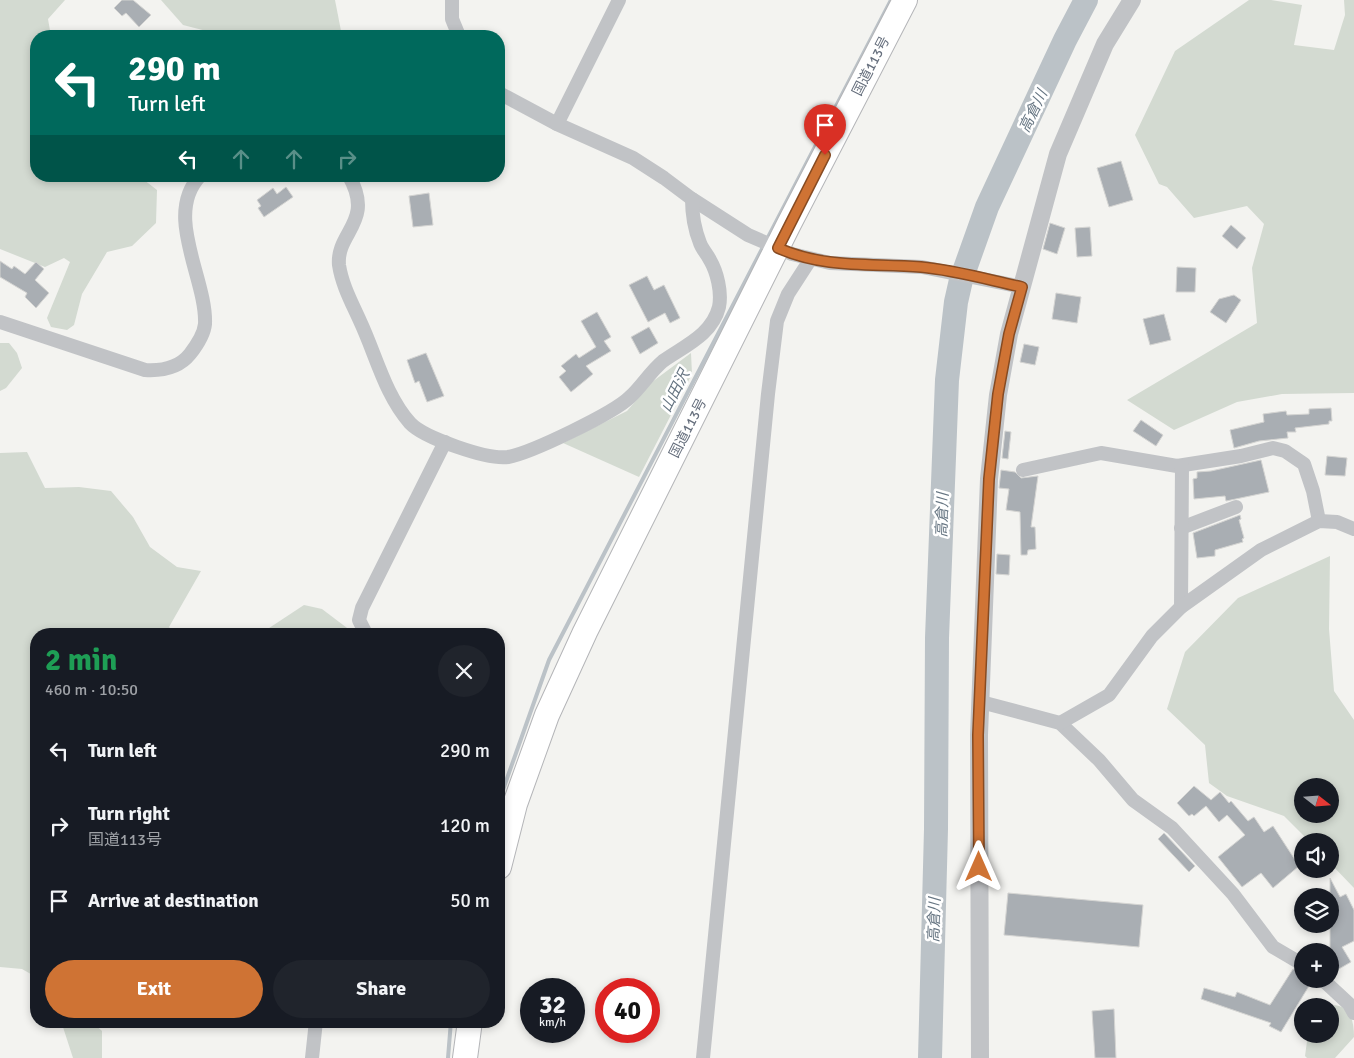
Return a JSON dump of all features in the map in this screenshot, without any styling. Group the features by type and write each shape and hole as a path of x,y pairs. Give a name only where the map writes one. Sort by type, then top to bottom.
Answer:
{"highway":[{"name":"国道113号","path":"505,843 515,804 551,707 589,623 905,0"},
{"path":"465,1058 469,1028"}],"street":[{"path":"452,0 452,19 457,30"},
{"path":"557,124 619,0"},
{"path":"980,1058 978,735 981,702 989,479 998,394 1009,334 1058,154 1105,44 1132,0"},
{"path":"505,96 557,124 633,158 748,235 810,260 830,263 922,267 1022,287"},
{"path":"0,322 145,370 174,367 186,360 201,338 205,325 186,224 188,193 196,182"},
{"path":"351,182 356,196 358,213 341,251 339,264 350,302 360,321 389,391 411,424 445,442 496,457 508,457 536,448 598,417 630,398 645,378 664,361 696,341 708,326 718,308 719,296 715,271 701,246 693,222 692,199"},
{"path":"703,1058 768,394 777,321 788,294 810,260"},
{"path":"363,628 359,620 362,608 445,442"},
{"path":"1022,470 1102,453 1154,463 1182,466 1273,448 1285,451 1304,464 1313,491 1319,521"},
{"path":"1181,607 1182,466"},
{"path":"1181,528 1236,507"},
{"path":"1060,723 1108,695 1152,636 1181,607 1261,550 1319,521 1336,522 1354,529"},
{"path":"981,702 1060,723 1099,760 1134,800 1172,828 1232,894 1273,947 1294,959"},
{"path":"1332,988 1349,1004 1354,1013"},
{"path":"312,1058 315,1028"}],"shaded area":[{"path":"0,0 65,0 48,19 50,30 30,30 30,182 147,182 157,190 156,223 132,246 107,252 82,294 74,325 67,330 51,327 47,318 70,262 64,258 45,267 0,249"},
{"path":"161,0 335,0 341,30 203,30 183,25"},
{"path":"1249,0 1271,0 1302,5 1294,45 1334,50 1345,15 1344,0 1354,0 1354,393 1282,394 1237,402 1174,430 1127,400 1257,323 1252,268 1264,224 1247,206 1194,218 1167,187 1159,184 1135,135 1175,51"},
{"path":"0,343 9,343 17,353 22,368 6,388 0,391"},
{"path":"691,353 692,374 639,477 563,443 627,411 652,382"},
{"path":"27,452 45,488 79,487 111,491 133,517 150,547 177,567 201,571 170,628 30,628 30,974 22,969 0,967 0,453"},
{"path":"1330,556 1329,629 1334,691 1354,720 1354,888 1339,872 1339,833 1301,833 1284,816 1227,796 1209,783 1205,745 1167,709 1185,652 1238,598"},
{"path":"304,605 322,609 347,628 269,628"},
{"path":"1339,1006 1346,1010 1352,1019 1354,1037 1335,1058 1307,1058 1305,1056 1307,1043 1339,1043"},
{"path":"63,1028 99,1028 102,1031 102,1058 73,1058"}],"building":[{"path":"122,0 133,0 151,15 139,27 126,13 122,16 114,8"},
{"path":"1121,161 1133,200 1109,207 1097,168"},
{"path":"286,187 293,197 264,217 258,208 261,206 257,200 273,188 277,194"},
{"path":"429,193 433,225 413,227 409,196"},
{"path":"1050,223 1065,228 1057,254 1043,249"},
{"path":"1231,225 1246,238 1237,249 1222,236"},
{"path":"1090,227 1092,256 1077,257 1075,228"},
{"path":"0,261 12,269 14,266 25,274 36,262 44,269 35,280 49,293 36,308 25,297 27,293 0,277"},
{"path":"1177,267 1196,268 1195,292 1176,292"},
{"path":"647,276 654,290 664,285 680,318 670,323 665,313 648,322 629,285"},
{"path":"1056,293 1081,297 1077,323 1052,319"},
{"path":"1234,295 1241,300 1226,323 1210,312 1219,299"},
{"path":"597,312 611,337 604,341 611,351 586,366 593,374 571,392 559,377 566,371 561,366 576,354 579,358 596,347 581,321"},
{"path":"1164,314 1171,340 1150,345 1143,319"},
{"path":"649,327 658,343 640,354 631,337"},
{"path":"1024,344 1039,347 1035,365 1020,362"},
{"path":"426,353 444,396 427,402 419,381 415,383 407,360"},
{"path":"1331,408 1332,421 1329,421 1329,424 1295,428 1296,432 1287,432 1288,438 1259,441 1234,448 1230,430 1264,422 1263,414 1286,411 1287,415 1309,414 1309,409"},
{"path":"1141,420 1163,435 1156,446 1133,431"},
{"path":"1005,431 1011,432 1008,459 1002,458"},
{"path":"1327,456 1347,458 1345,476 1325,475"},
{"path":"1261,460 1269,492 1226,501 1225,496 1194,499 1193,479 1197,478 1197,472 1211,471"},
{"path":"1001,470 1015,472 1021,478 1038,476 1031,527 1035,527 1036,549 1028,550 1027,555 1021,555 1020,512 1006,510 1009,489 999,488"},
{"path":"1240,515 1241,519 1239,520 1244,538 1242,539 1243,542 1215,550 1215,556 1197,558 1193,533"},
{"path":"997,554 1010,555 1009,575 996,574"},
{"path":"1194,786 1211,800 1220,792 1229,803 1231,801 1248,821 1254,817 1264,832 1273,826 1294,858 1294,870 1273,888 1261,873 1242,887 1218,857 1245,835 1227,815 1219,822 1206,806 1194,816 1192,814 1189,816 1177,803"},
{"path":"1164,833 1195,866 1189,872 1158,839"},
{"path":"1330,878 1335,888 1330,888"},
{"path":"1008,893 1143,905 1139,947 1004,935"},
{"path":"1346,894 1354,910 1354,941 1342,947 1351,962 1339,969 1339,943 1330,943 1330,933 1339,933 1339,895 1340,897"},
{"path":"1294,970 1294,988 1308,988 1302,998 1294,998 1294,1011 1281,1032 1269,1026 1271,1023 1201,999 1204,988 1235,997 1237,992 1270,1005"},
{"path":"1114,1009 1116,1058 1095,1058 1092,1011"}],"waterway":[{"name":"山田沢","path":"505,784 549,660 891,0"},
{"name":"高倉川","path":"930,1058 936,829 937,638 947,380 956,302 961,280 987,207 1065,40 1086,0"},
{"name":"山田沢","path":"448,1058 450,1028"}],"route":[{"path":"825,155 778,248 810,260 830,263 922,267 1022,287 1009,334 998,394 989,479 981,702 978,735 979,867"}]}
